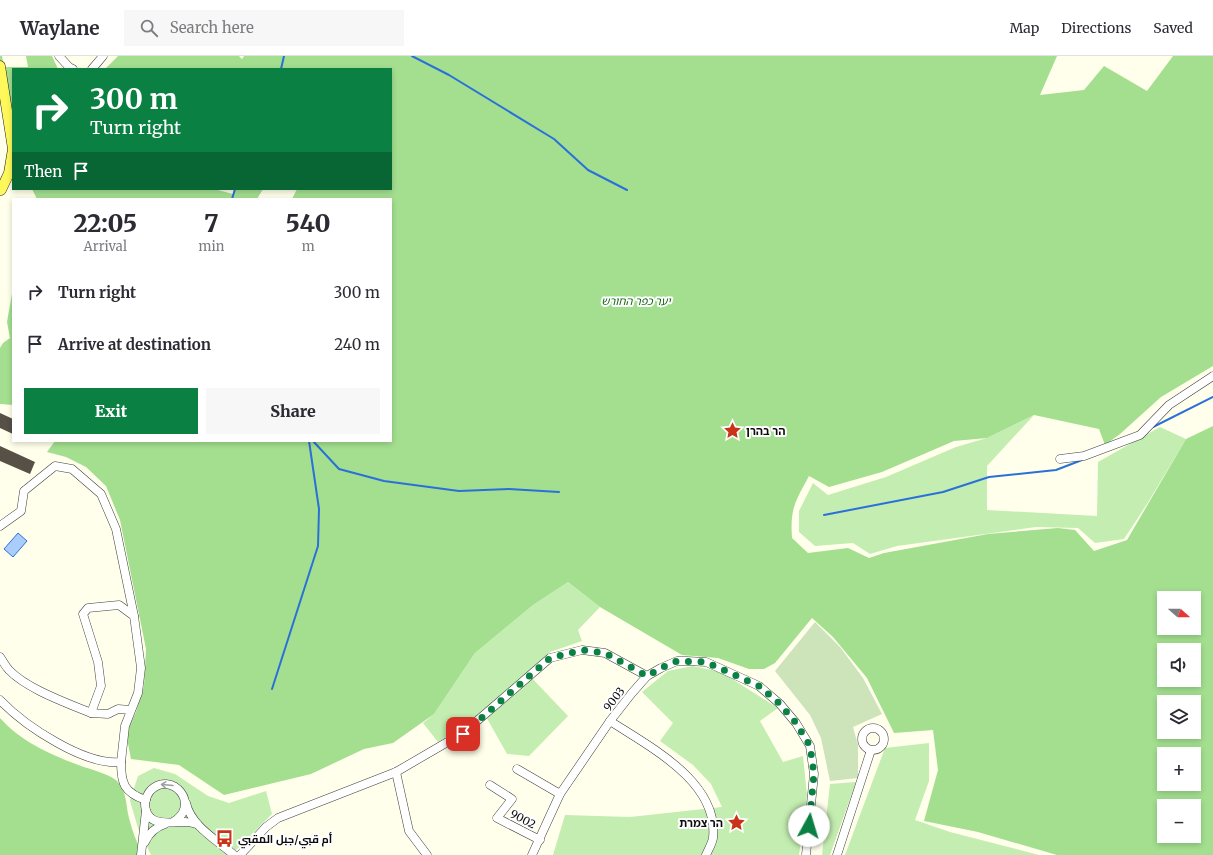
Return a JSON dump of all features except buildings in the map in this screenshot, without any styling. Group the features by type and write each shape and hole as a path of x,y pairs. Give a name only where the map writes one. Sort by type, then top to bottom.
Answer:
{"main road":[{"path":"0,66 12,143"},
{"path":"0,190 9,174 12,155"}],"street":[{"path":"59,56 71,68"},
{"path":"93,68 103,56"},
{"path":"1060,459 1084,456 1140,435 1169,405 1213,376"},
{"path":"0,526 21,511 24,491 55,466 72,469 101,494 116,529 134,616 141,668 138,693 125,726 121,777 128,791 135,796 146,800"},
{"path":"92,713 101,686 98,662 83,614 88,608 119,605 134,616"},
{"path":"240,855 266,827 278,818 396,772 463,734 550,658 582,650 605,653 647,676"},
{"path":"0,657 9,670 31,686 60,701 92,713 108,714 118,709 131,710"},
{"name":"9003","path":"532,855 560,794 610,721 647,676 677,661 706,662 759,686 780,704 796,723 810,746 814,774 806,855"},
{"path":"0,700 10,710 42,735 94,760 122,762"},
{"path":"610,721 669,760 703,793 712,815 713,839 706,855"},
{"path":"837,855 871,750"},
{"path":"517,769 560,794"},
{"path":"396,772 409,831 427,854"},
{"path":"141,852 146,800 150,791 156,786 168,784 175,786 180,790 187,808 197,824 234,855"},
{"name":"9002","path":"490,785 512,799 497,818 540,840"},
{"path":"141,852 146,838 152,831 158,826 179,819 183,813 185,800"},
{"path":"146,810 155,821 169,823 188,822 197,824"}],"green space":[{"path":"0,56 2,56 4,67 28,67 26,56 52,56 58,68 12,68 12,120 0,74"},
{"name":"יער כפר החורש","path":"118,56 239,56 242,59 244,56 1057,56 1040,95 1084,90 1104,66 1147,91 1173,56 1213,56 1213,366 1161,397 1120,434 1105,445 1099,429 1034,415 987,438 954,441 882,472 829,487 809,476 794,506 792,538 808,553 848,548 869,558 884,553 988,534 1058,528 1075,530 1094,551 1127,540 1186,439 1213,426 1213,855 1057,855 978,832 924,821 938,770 933,730 894,733 867,678 833,637 812,618 775,663 764,669 749,669 718,658 682,655 600,607 568,582 533,605 475,653 434,714 393,743 364,749 311,774 224,795 179,765 131,759 126,733 136,712 144,686 146,649 120,520 106,486 86,467 66,457 47,452 54,442 392,442 392,198 292,198 296,190 392,190 392,68 106,68"},
{"path":"32,190 218,190 233,194 235,190 262,190 258,198 36,198"},
{"path":"12,294 12,405 0,404 0,348 3,343 10,338 7,322"},
{"path":"1034,415 987,466 987,510 1097,516 1098,462 1160,427 1186,439 1124,539 1095,543 1078,528 1036,527 897,546 870,554 853,543 815,546 799,532 799,511 813,483 828,495 886,477 956,447 987,438"},
{"path":"568,582 600,607 578,630 582,641 550,652 528,674 568,716 529,756 507,754 484,713 438,742 423,723 434,714 475,653 533,605"},
{"path":"815,622 840,647 863,678 882,714 853,727 858,745 858,778 830,781 821,738 810,715 775,671"},
{"path":"693,666 721,672 778,708 760,721 783,762 803,756 807,795 799,855 553,855 565,815 630,817 722,807 711,784 693,765 660,741 673,723 642,692 668,671"},
{"path":"0,718 17,734 38,747 70,762 116,780 122,787 130,823 143,855 0,855"},
{"path":"929,743 929,781 915,820 950,832 1039,855 845,855 885,748"},
{"path":"154,768 175,774 208,796 229,803 266,791 272,814 235,851 235,855 151,855 138,828 130,801 138,776"},
{"path":"856,782 830,855 822,855 830,784"}],"water":[{"path":"18,533 27,541 13,557 4,549"}],"waterway":[{"path":"281,68 284,56"},
{"path":"412,56 449,75 554,139 588,170 627,190"},
{"path":"232,198 235,190"},
{"path":"1153,427 1213,397"},
{"path":"272,689 318,546 319,509 309,442"},
{"path":"314,442 339,469 384,481 459,491 509,489 559,492"},
{"path":"824,515 943,492 989,477 1056,470 1082,460"}],"place":[{"name":"הר בהרן","path":"733,431"},
{"name":"הר צמרת","path":"736,823"},
{"name":"أم قبي/جبل المقبي","path":"225,839"}],"route":[{"path":"463,734 550,658 582,650 605,653 647,676 677,661 706,662 759,686 780,704 796,723 810,746 814,774 809,826"}]}
